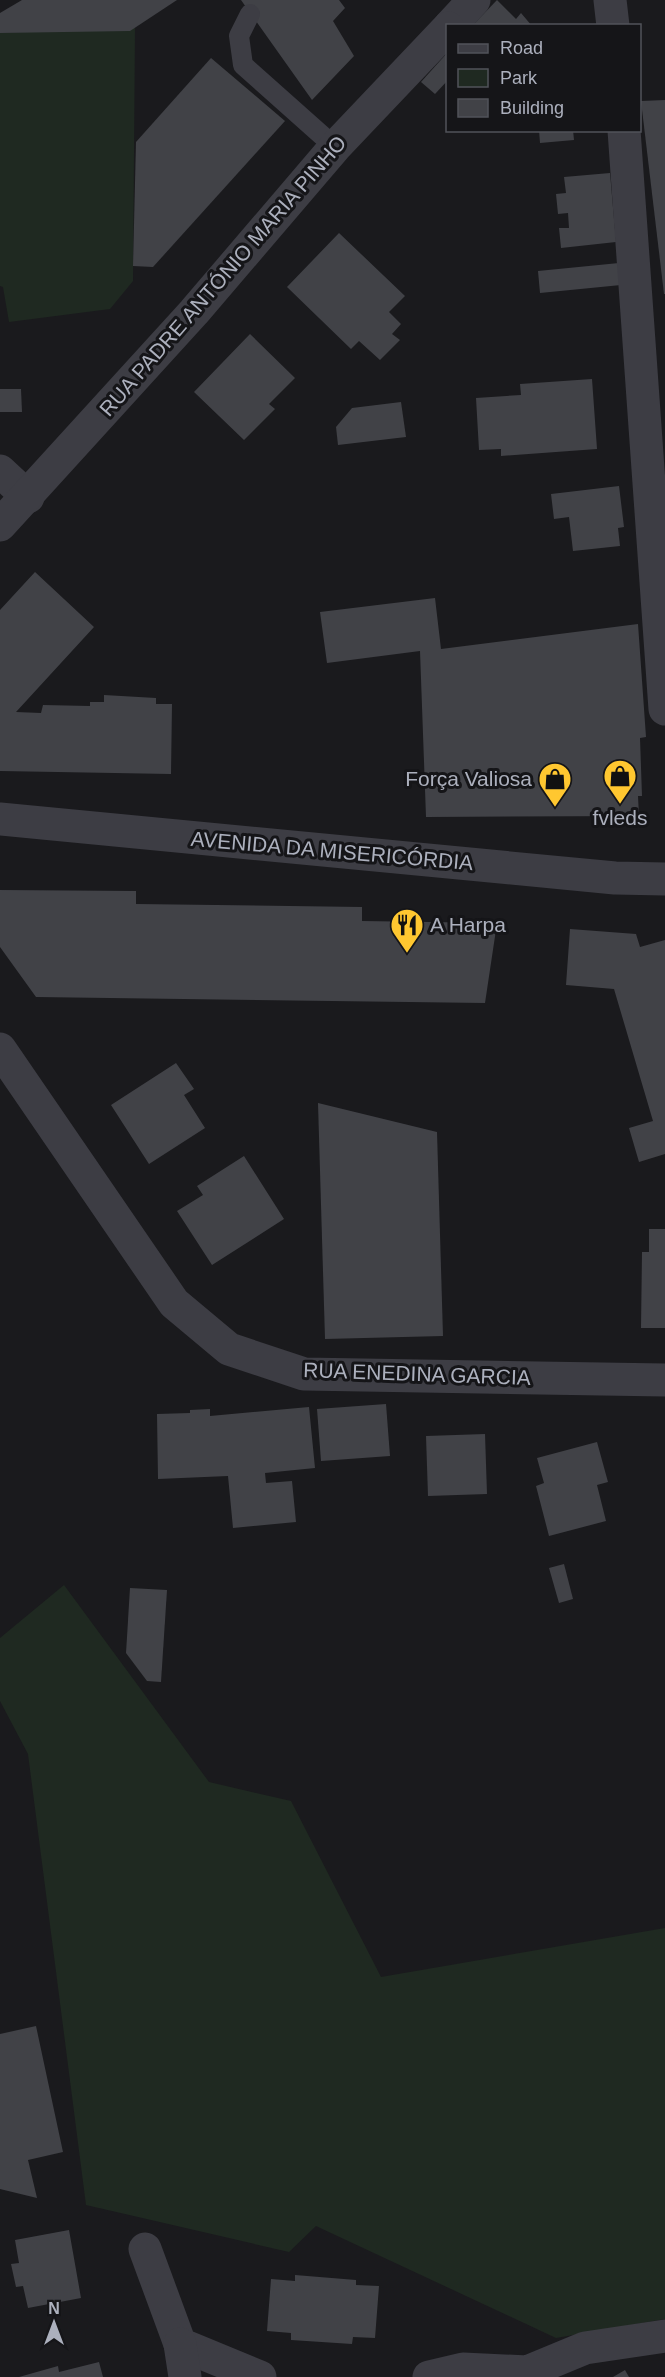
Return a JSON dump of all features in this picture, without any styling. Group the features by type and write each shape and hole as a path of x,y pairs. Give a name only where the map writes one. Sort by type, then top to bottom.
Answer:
{"street":[{"name":"RUA PADRE ANTÓNIO MARIA PINHO","path":"451,24 474,0"},
{"path":"610,0 613,24"},
{"name":"RUA PADRE ANTÓNIO MARIA PINHO","path":"0,525 28,497 194,312 335,147 446,29"},
{"path":"624,132 665,709"},
{"path":"0,471 28,497"},
{"name":"AVENIDA DA MISERICÓRDIA","path":"0,819 604,877 665,879"},
{"name":"RUA ENEDINA GARCIA","path":"0,1049 174,1303 229,1349 304,1374 665,1380"},
{"path":"145,2249 180,2344 185,2377"},
{"path":"429,2377 463,2369 523,2375 585,2348 665,2336"},
{"path":"180,2344 260,2377"}],"lane":[{"path":"250,14 239,36 243,65 335,147"}],"green space":[{"path":"135,27 133,281 110,309 9,322 3,287 0,286 0,33"},
{"path":"64,1585 209,1782 291,1801 381,1977 665,1928 665,2319 556,2338 316,2226 289,2252 86,2205 28,1754 0,1701 0,1638"}],"building":[{"path":"22,0 177,0 130,31 0,33 0,13"},
{"path":"241,0 339,0 345,8 333,21 354,56 312,100"},
{"path":"497,0 516,19 521,13 530,24 474,24"},
{"path":"446,54 446,82 435,94 421,82"},
{"path":"211,58 285,121 153,267 133,266 136,142"},
{"path":"665,100 665,294 664,294 641,101"},
{"path":"539,132 573,132 574,140 540,143"},
{"path":"610,173 616,242 561,248 559,228 569,228 568,213 558,214 556,194 566,193 564,177"},
{"path":"339,233 405,296 389,312 401,324 392,334 400,340 380,360 359,341 351,349 287,287"},
{"path":"619,263 621,285 540,293 538,271"},
{"path":"250,334 295,378 269,404 275,409 244,440 194,392"},
{"path":"592,379 597,449 501,456 501,449 479,450 476,398 521,395 520,384"},
{"path":"0,389 21,389 22,412 0,412"},
{"path":"401,402 406,437 338,445 336,427 352,408"},
{"path":"619,486 624,527 618,528 620,546 573,551 569,517 554,519 551,494"},
{"path":"35,572 94,627 16,712 41,713 43,705 90,706 90,702 104,702 104,695 156,698 156,704 172,704 171,774 0,771 0,610"},
{"path":"435,598 441,649 638,624 646,737 640,738 642,796 638,796 639,816 426,817 420,651 327,663 320,612"},
{"path":"0,890 136,891 136,904 362,907 362,921 497,923 485,1003 36,997 0,947"},
{"path":"570,929 636,934 640,947 665,940 665,1154 639,1162 629,1128 653,1121 614,989 566,985"},
{"path":"176,1063 194,1089 184,1095 205,1128 149,1164 111,1105"},
{"path":"318,1103 437,1132 443,1336 325,1339"},
{"path":"244,1156 284,1219 212,1265 177,1211 203,1195 197,1186"},
{"path":"649,1229 665,1229 665,1328 641,1328 642,1252 649,1252"},
{"path":"386,1404 390,1456 321,1461 317,1409"},
{"path":"309,1407 315,1468 265,1473 266,1483 292,1481 296,1522 233,1528 228,1476 158,1479 157,1414 190,1413 190,1410 210,1409 210,1416"},
{"path":"485,1434 487,1494 428,1496 426,1436"},
{"path":"597,1442 608,1482 597,1485 606,1521 549,1536 536,1486 544,1483 537,1458"},
{"path":"564,1564 573,1599 559,1603 549,1568"},
{"path":"130,1588 167,1590 161,1682 147,1681 126,1653"},
{"path":"36,2026 63,2152 28,2160 37,2198 0,2189 0,2034"},
{"path":"69,2230 81,2298 28,2308 23,2286 16,2287 11,2264 19,2263 15,2240"},
{"path":"295,2275 356,2280 356,2285 379,2286 375,2338 353,2337 352,2344 291,2340 291,2333 267,2331 271,2279 295,2281"},
{"path":"99,2362 103,2377 19,2377 58,2366 59,2372"},
{"path":"625,2370 629,2377 613,2377"}],"place":[{"name":"fvleds","path":"620,805"},
{"name":"Força Valiosa","path":"555,808"},
{"name":"A Harpa","path":"407,954"}]}
